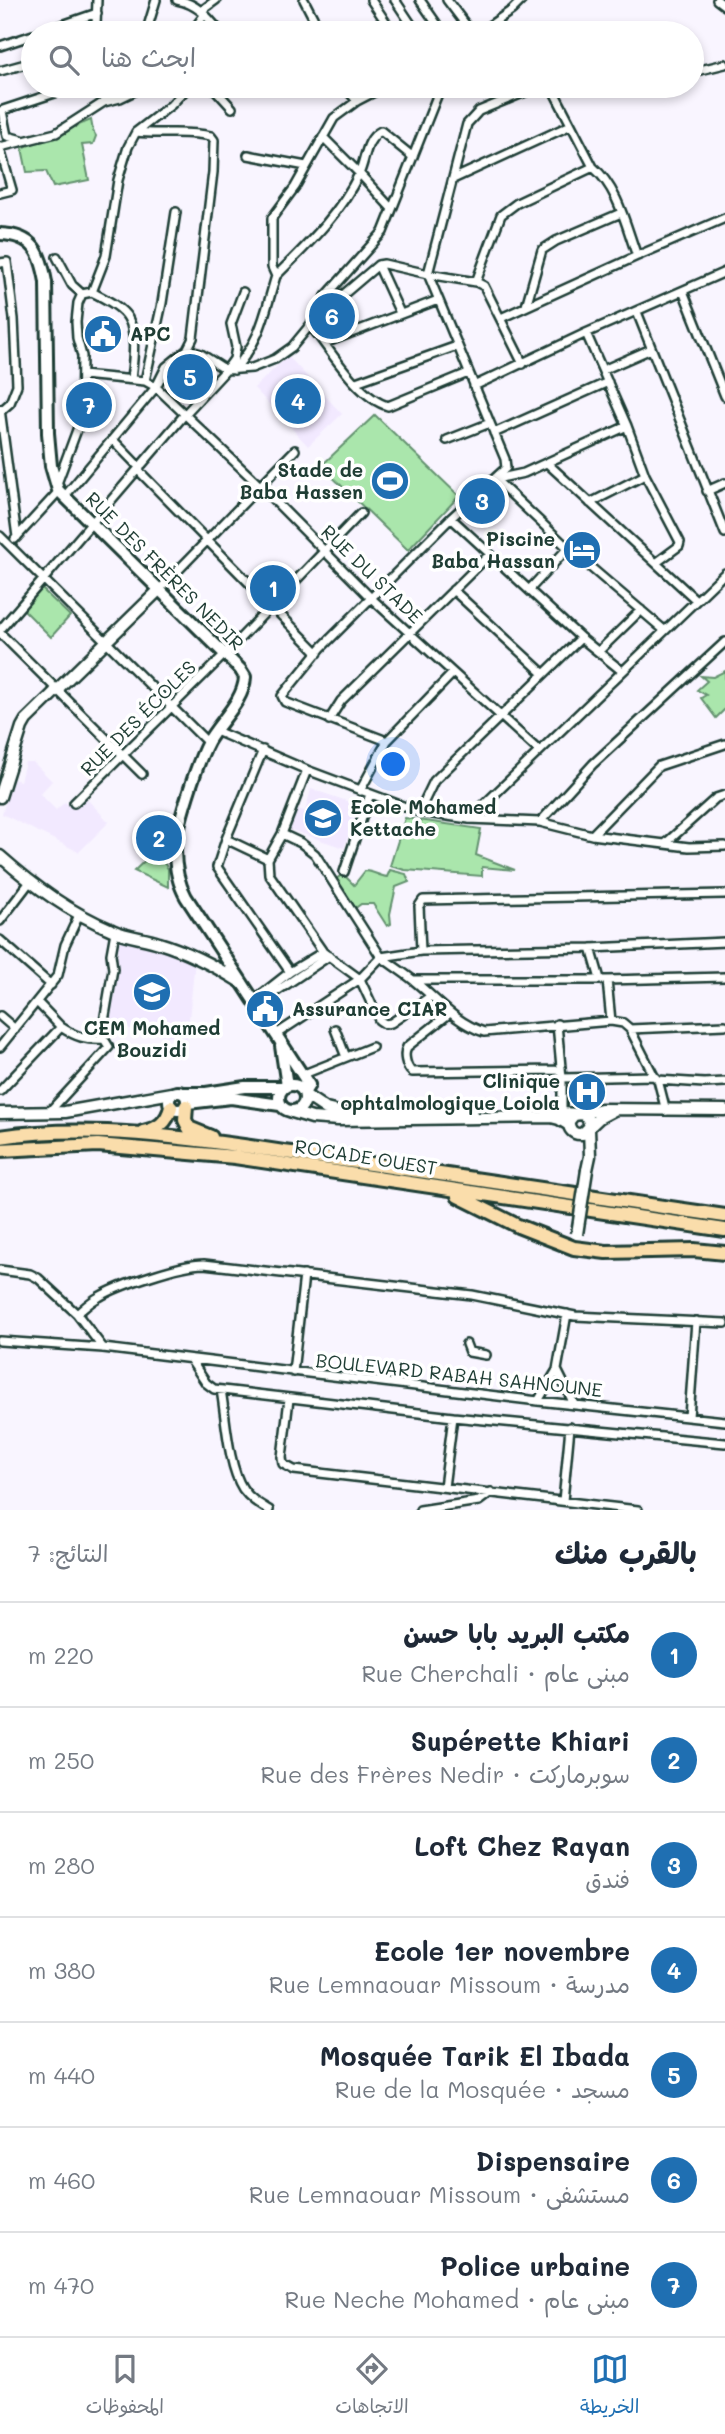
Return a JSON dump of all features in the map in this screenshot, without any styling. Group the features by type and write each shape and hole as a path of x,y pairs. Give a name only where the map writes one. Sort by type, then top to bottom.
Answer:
{"highway":[{"path":"130,1134 158,1128 178,1101"},
{"path":"178,1101 189,1128 196,1133 222,1139 230,1145"},
{"name":"ROCADE OUEST","path":"0,1137 64,1132 130,1134 230,1145 725,1216"},
{"name":"ROCADE OUEST","path":"0,1150 82,1144 152,1148 259,1160 725,1230"},
{"path":"442,1188 518,1226 574,1248 606,1252 694,1250 725,1253"}],"main road":[{"name":"RUE DES FRÈRES NEDIR","path":"0,234 24,239 40,256 43,266 46,282 48,433 51,466 61,489 92,524 243,673 245,684 208,744 195,774 177,841 178,879 186,897 303,1074"},
{"name":"RUE DES FRÈRES NEDIR","path":"278,1039 286,1086"},
{"path":"178,1101 231,1098 280,1105 292,1112 302,1107 309,1085 303,1074"},
{"path":"280,1105 279,1093 286,1086"},
{"path":"178,1101 206,1093 245,1087 299,1087 304,1094"}],"street":[{"path":"96,21 97,0"},
{"path":"150,21 156,0"},
{"path":"177,0 191,1 211,21"},
{"path":"198,21 216,0"},
{"path":"304,0 315,21"},
{"path":"371,0 385,21"},
{"path":"395,0 408,21"},
{"path":"420,0 435,21"},
{"path":"447,0 463,21"},
{"path":"509,0 512,10"},
{"path":"496,21 522,0"},
{"path":"717,0 725,6"},
{"path":"74,21 97,13"},
{"path":"0,46 21,39"},
{"path":"704,69 725,64"},
{"path":"0,72 21,66"},
{"path":"26,141 7,136 1,111 40,98"},
{"path":"0,193 12,190 0,148 56,133 104,102 120,98"},
{"path":"92,292 106,256 124,158 136,132 178,98"},
{"path":"223,98 232,108"},
{"path":"276,276 272,267 272,218 295,187 334,118 362,98"},
{"path":"316,317 326,296 383,232 436,98"},
{"path":"387,741 329,720 283,700 282,696 318,653 371,598 451,518 506,468 505,459 428,274 467,124 479,110 510,98"},
{"path":"557,98 593,167 616,197 636,256"},
{"path":"453,179 571,125"},
{"path":"142,774 55,690 0,631 186,413 250,351 261,329 276,276 325,228 344,202 359,173 369,143 377,132 381,131 413,157"},
{"path":"10,545 61,489 113,440 156,387 166,367 187,350 192,338 213,172 214,140 211,136 194,133 155,135 136,132"},
{"path":"323,137 392,209"},
{"path":"248,155 306,166"},
{"path":"476,282 501,215 517,203 593,167"},
{"path":"82,375 145,381 162,303 176,212"},
{"path":"526,306 542,250 556,241 621,213"},
{"path":"501,318 725,218"},
{"path":"57,257 72,285 82,294"},
{"path":"0,262 7,262 11,289 17,386 10,403 1,410 17,537"},
{"path":"187,350 201,354 230,370 252,368 275,359 292,347 334,300 377,265 384,264 476,282 484,286 523,364"},
{"path":"377,265 400,313"},
{"path":"474,386 725,272"},
{"path":"683,291 721,378 725,396"},
{"path":"82,294 92,292 128,319 134,351 131,379"},
{"path":"230,370 236,347 231,324 243,292"},
{"path":"61,489 80,419 82,375 76,321 82,294"},
{"path":"334,300 353,332"},
{"path":"325,343 438,300"},
{"path":"637,312 725,533"},
{"path":"310,325 356,383 378,404 388,406 468,373"},
{"path":"586,333 627,426 645,475 680,542 679,546 656,563"},
{"path":"356,383 457,346"},
{"path":"603,370 651,349"},
{"name":"RUE DU STADE","path":"145,381 186,413 371,598 539,751"},
{"path":"494,433 608,382"},
{"path":"447,440 490,423"},
{"path":"495,479 508,478 547,463 627,426"},
{"path":"113,440 318,653"},
{"path":"0,797 22,727 55,690 159,590 295,450"},
{"path":"547,463 696,600"},
{"path":"590,503 645,475"},
{"path":"495,479 568,548 664,630"},
{"path":"707,491 725,483"},
{"name":"RUE DES ÉCOLES","path":"74,803 224,655 361,513"},
{"path":"451,518 581,638 622,671"},
{"path":"0,536 172,705 208,744"},
{"path":"529,590 568,548"},
{"path":"329,720 341,701 489,555"},
{"path":"468,819 725,573"},
{"path":"453,590 544,674"},
{"path":"599,651 641,610"},
{"path":"419,812 434,781 581,638"},
{"path":"540,822 593,764 725,642"},
{"path":"360,790 387,741 453,673"},
{"path":"216,731 307,770 419,812 468,819 540,822 592,835 689,848 725,846"},
{"path":"592,835 659,766 725,744"},
{"path":"263,750 217,867 290,972"},
{"path":"307,770 282,834 268,859 269,874 326,954 360,979 379,1020 385,1024 391,1023 431,996"},
{"path":"344,873 370,794"},
{"path":"666,843 716,798 725,795"},
{"path":"282,834 301,843 315,855 381,957 465,1026 484,1032 557,1024 611,1021 623,1023 630,1029 656,1078 666,1111"},
{"path":"226,839 268,859"},
{"path":"0,856 29,883 79,915 115,932 157,942 187,953 242,983"},
{"path":"0,921 29,883"},
{"path":"421,951 419,906 424,901 725,894"},
{"path":"0,1047 58,975 65,945 79,915"},
{"path":"102,1039 113,969 111,954 115,932"},
{"path":"0,940 51,985"},
{"path":"278,1039 360,979 381,957 421,951 725,942"},
{"path":"592,948 603,980 611,1021"},
{"path":"254,1003 290,972 326,954"},
{"path":"254,1003 326,954"},
{"path":"213,965 228,961"},
{"path":"413,981 725,977"},
{"path":"37,1002 61,1027 75,1036 107,1042 107,1051 49,1112"},
{"path":"450,1013 407,1047 407,1067 412,1072 561,1074 725,1082"},
{"path":"0,1016 15,1029"},
{"path":"557,1024 562,1112"},
{"path":"630,1029 725,1026"},
{"path":"0,1091 61,1027"},
{"path":"335,1029 346,1058"},
{"path":"303,1074 372,1047"},
{"path":"304,1094 327,1109 347,1114 562,1112 587,1117 587,1166 574,1248"},
{"path":"0,1113 79,1110 141,1099 178,1101"},
{"path":"569,1125 571,1118 594,1110 725,1110"},
{"path":"578,1135 586,1133 604,1115 614,1110"},
{"path":"292,1112 312,1118 338,1120 551,1117 569,1125 578,1135 587,1166"},
{"path":"77,1314 108,1292 190,1265 204,1264 472,1295 566,1314 725,1322"},
{"path":"0,1269 38,1278 77,1314 103,1349"},
{"path":"293,1372 304,1275"},
{"path":"538,1401 557,1370 566,1314"},
{"path":"689,1417 696,1321"},
{"name":"BOULEVARD RABAH SAHNOUNE","path":"0,1341 103,1349 725,1421"},
{"path":"466,1344 469,1352 486,1355"},
{"path":"190,1359 206,1383 214,1389 453,1417 725,1443"},
{"path":"557,1370 574,1404"},
{"path":"221,1390 236,1475 244,1490 256,1503 269,1510"},
{"path":"289,1399 282,1457 287,1468 638,1510"},
{"path":"444,1487 453,1417"},
{"path":"563,1501 570,1427"},
{"path":"420,1510 478,1500 491,1492"}],"shaded area":[{"path":"288,356 342,414 308,446 254,388"},
{"path":"25,762 33,762 52,781 40,794 56,810 65,802 73,809 84,796 109,822 79,852 2,814 13,779 20,781"},
{"name":"Ecole Mohamed Kettache","path":"311,789 359,805 344,848 288,829 295,809 305,811"},
{"name":"CEM Mohamed Bouzidi","path":"119,941 147,944 195,960 187,1039 109,1025"}],"green space":[{"path":"91,120 96,136 93,144 82,145 89,180 53,187 46,171 27,172 22,148"},
{"name":"Stade de Baba Hassen","path":"375,415 459,496 408,550 321,466"},
{"path":"42,589 70,616 51,637 23,609"},
{"path":"725,671 725,709 716,718 701,698 706,695 697,690 707,681 701,676 713,677"},
{"path":"405,818 481,829 476,855 515,870 482,867 482,876 405,870 390,866"},
{"path":"156,850 168,869 168,887 134,871"},
{"path":"390,870 406,874 409,882 396,887 390,914 391,924 387,926 373,904 361,904 354,909 336,879 343,874 354,885 365,871 387,877"}],"place":[{"name":"Dispensaire","path":"332,316"},
{"name":"APC","path":"103,334"},
{"name":"Mosquée Tarik El Ibada","path":"190,377"},
{"name":"Ecole 1er novembre","path":"298,401"},
{"name":"Police urbaine","path":"89,405"},
{"name":"Stade de Baba Hassen","path":"390,481"},
{"name":"Loft Chez Rayan","path":"482,501"},
{"name":"Piscine Baba Hassan","path":"582,550"},
{"name":"مكتب البريد بابا حسن","path":"273,588"},
{"name":"Ecole Mohamed Kettache","path":"323,818"},
{"name":"Supérette Khiari","path":"159,838"},
{"name":"CEM Mohamed Bouzidi","path":"152,992"},
{"name":"Assurance CIAR","path":"265,1009"},
{"name":"Clinique ophtalmologique Loiola","path":"587,1092"}]}
